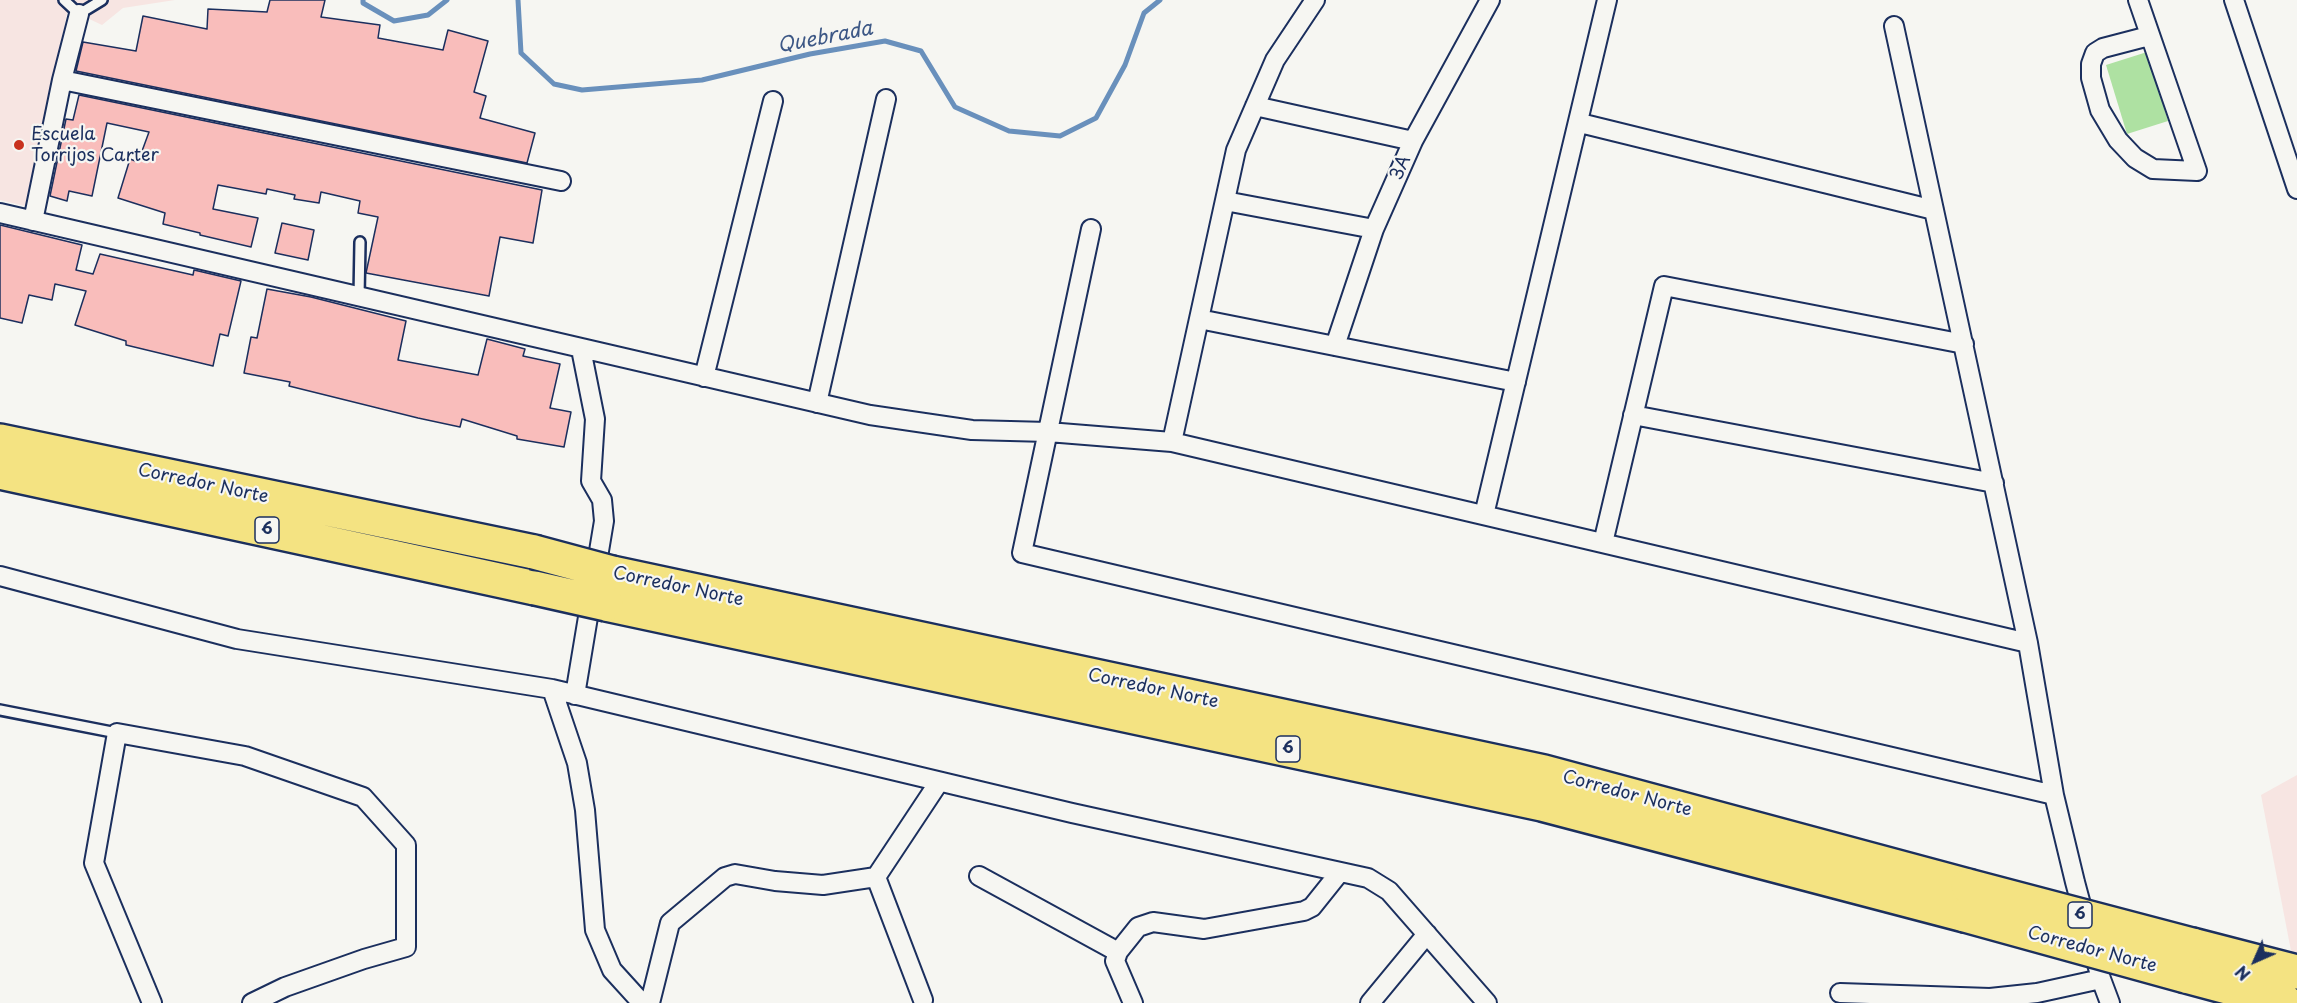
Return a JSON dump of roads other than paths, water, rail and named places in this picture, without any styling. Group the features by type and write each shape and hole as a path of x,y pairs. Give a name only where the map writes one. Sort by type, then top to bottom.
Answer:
{"highway":[{"name":"Corredor Norte","path":"0,441 534,552 609,588 1966,900 2189,961 2287,1003"},
{"name":"Corredor Norte","path":"0,472 534,588 609,588"},
{"name":"Corredor Norte","path":"2189,961 2297,972"}],"street":[{"path":"1172,442 1236,150 1275,60 1316,0"},
{"name":"3A","path":"1335,346 1374,229 1413,141 1490,0"},
{"path":"1484,515 1580,123 1607,0"},
{"path":"2138,0 2197,171 2153,169 2135,158 2118,140 2100,111 2091,78 2091,64 2095,53 2103,48 2149,36"},
{"path":"2234,0 2293,162 2297,189"},
{"path":"33,221 62,80 79,14"},
{"path":"1894,26 2028,643 2054,795 2101,979 2110,1003"},
{"path":"62,80 561,181"},
{"path":"817,403 886,99"},
{"path":"704,377 772,101"},
{"path":"1255,106 1413,141"},
{"path":"1580,123 1934,210"},
{"path":"1225,201 1374,229"},
{"path":"0,213 870,415 972,430 1048,432 1172,442 2028,643"},
{"path":"1091,229 1022,553 2054,795"},
{"path":"1603,543 1664,286 1964,344"},
{"path":"1199,319 1516,382"},
{"path":"575,695 604,521 602,500 591,481 595,419 581,349"},
{"path":"1633,415 1994,483"},
{"path":"0,576 237,639 552,689 939,782 1368,878 1389,891 1487,1003"},
{"path":"552,689 577,763 585,810 595,930 612,970 642,1003"},
{"path":"152,1003 94,863 117,733 245,756 363,797 406,845 406,947 285,987 252,1003"},
{"path":"650,1003 670,923 725,877 735,874 775,881 823,885 876,877 939,782"},
{"path":"1134,1003 1117,970 1115,961 1118,952 1138,927 1145,923 1204,929 1304,911 1312,907 1340,872"},
{"path":"979,876 1118,952"},
{"path":"876,877 923,1000"},
{"path":"1370,1003 1427,934"},
{"path":"1840,993 1990,999 2037,993 2101,979"}],"lane":[{"path":"64,0 79,14 102,0"},
{"path":"359,297 360,242"},
{"path":"0,710 117,733"}],"waterway":[{"name":"Quebrada","path":"363,0 363,3 394,21 428,15 447,0"},
{"name":"Quebrada","path":"518,0 521,53 554,84 582,90 702,80 810,54 885,41 921,51 955,107 1009,131 1060,136 1096,118 1125,65 1144,13 1160,0"}],"place":[{"name":"Escuela Torrijos Carter","path":"19,145"}]}
